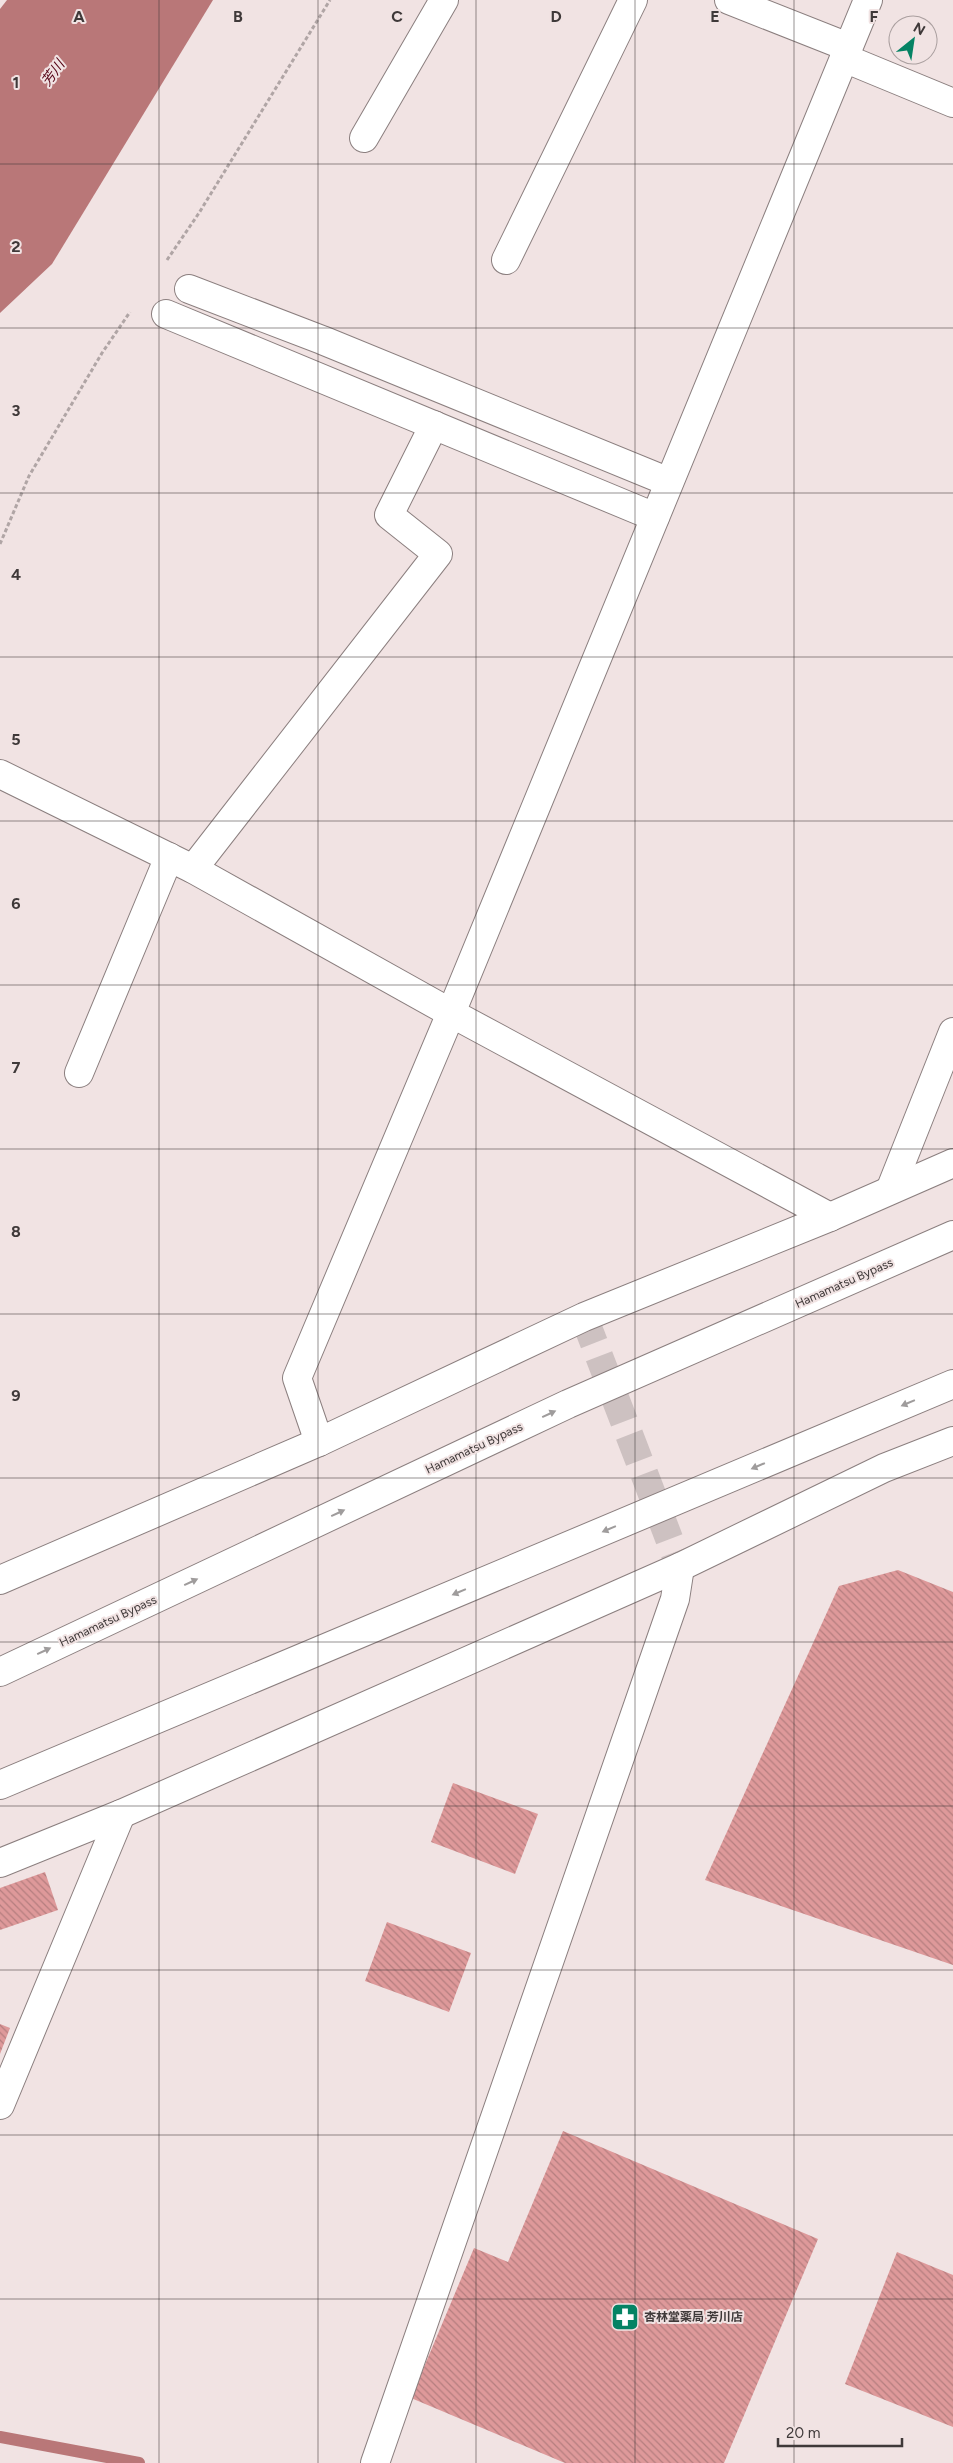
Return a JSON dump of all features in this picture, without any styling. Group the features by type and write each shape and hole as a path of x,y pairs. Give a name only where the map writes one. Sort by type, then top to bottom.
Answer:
{"main road":[{"path":"364,138 444,0"},
{"path":"506,260 633,0"},
{"path":"728,0 846,52 953,103"},
{"path":"319,1442 297,1378 451,1013 868,0"},
{"path":"189,289 322,340 669,482"},
{"path":"166,314 655,517"},
{"path":"304,372 322,340"},
{"path":"193,869 438,554 389,515 434,425"},
{"path":"0,774 193,869 451,1013 830,1217"},
{"path":"79,1073 169,857"},
{"path":"891,1188 953,1032"},
{"path":"0,1580 319,1442 584,1317 830,1217 891,1188 953,1163"},
{"name":"Hamamatsu Bypass","path":"0,1672 568,1404 953,1235"},
{"path":"0,1786 953,1384"},
{"path":"0,1863 122,1814 680,1567 884,1468 953,1441"},
{"path":"375,2463 676,1599 680,1567"},
{"path":"0,2104 122,1814"}],"water":[{"name":"芳川","path":"7,0 213,0 52,264 0,313 0,9"}],"building":[{"path":"898,1570 953,1592 953,1965 705,1880 839,1586"},
{"path":"453,1783 538,1814 515,1874 431,1842"},
{"path":"45,1872 58,1910 0,1930 0,1888"},
{"path":"387,1922 471,1953 449,2012 365,1981"},
{"path":"0,2024 10,2028 0,2054"},
{"path":"563,2131 818,2239 724,2463 565,2463 411,2398 474,2248 508,2262"},
{"path":"897,2252 953,2275 953,2427 845,2384"}],"waterway":[{"path":"0,2437 139,2463"}],"tunnel":[{"path":"584,1317 680,1567"}],"place":[{"name":"杏林堂薬局 芳川店","path":"625,2317"}]}
